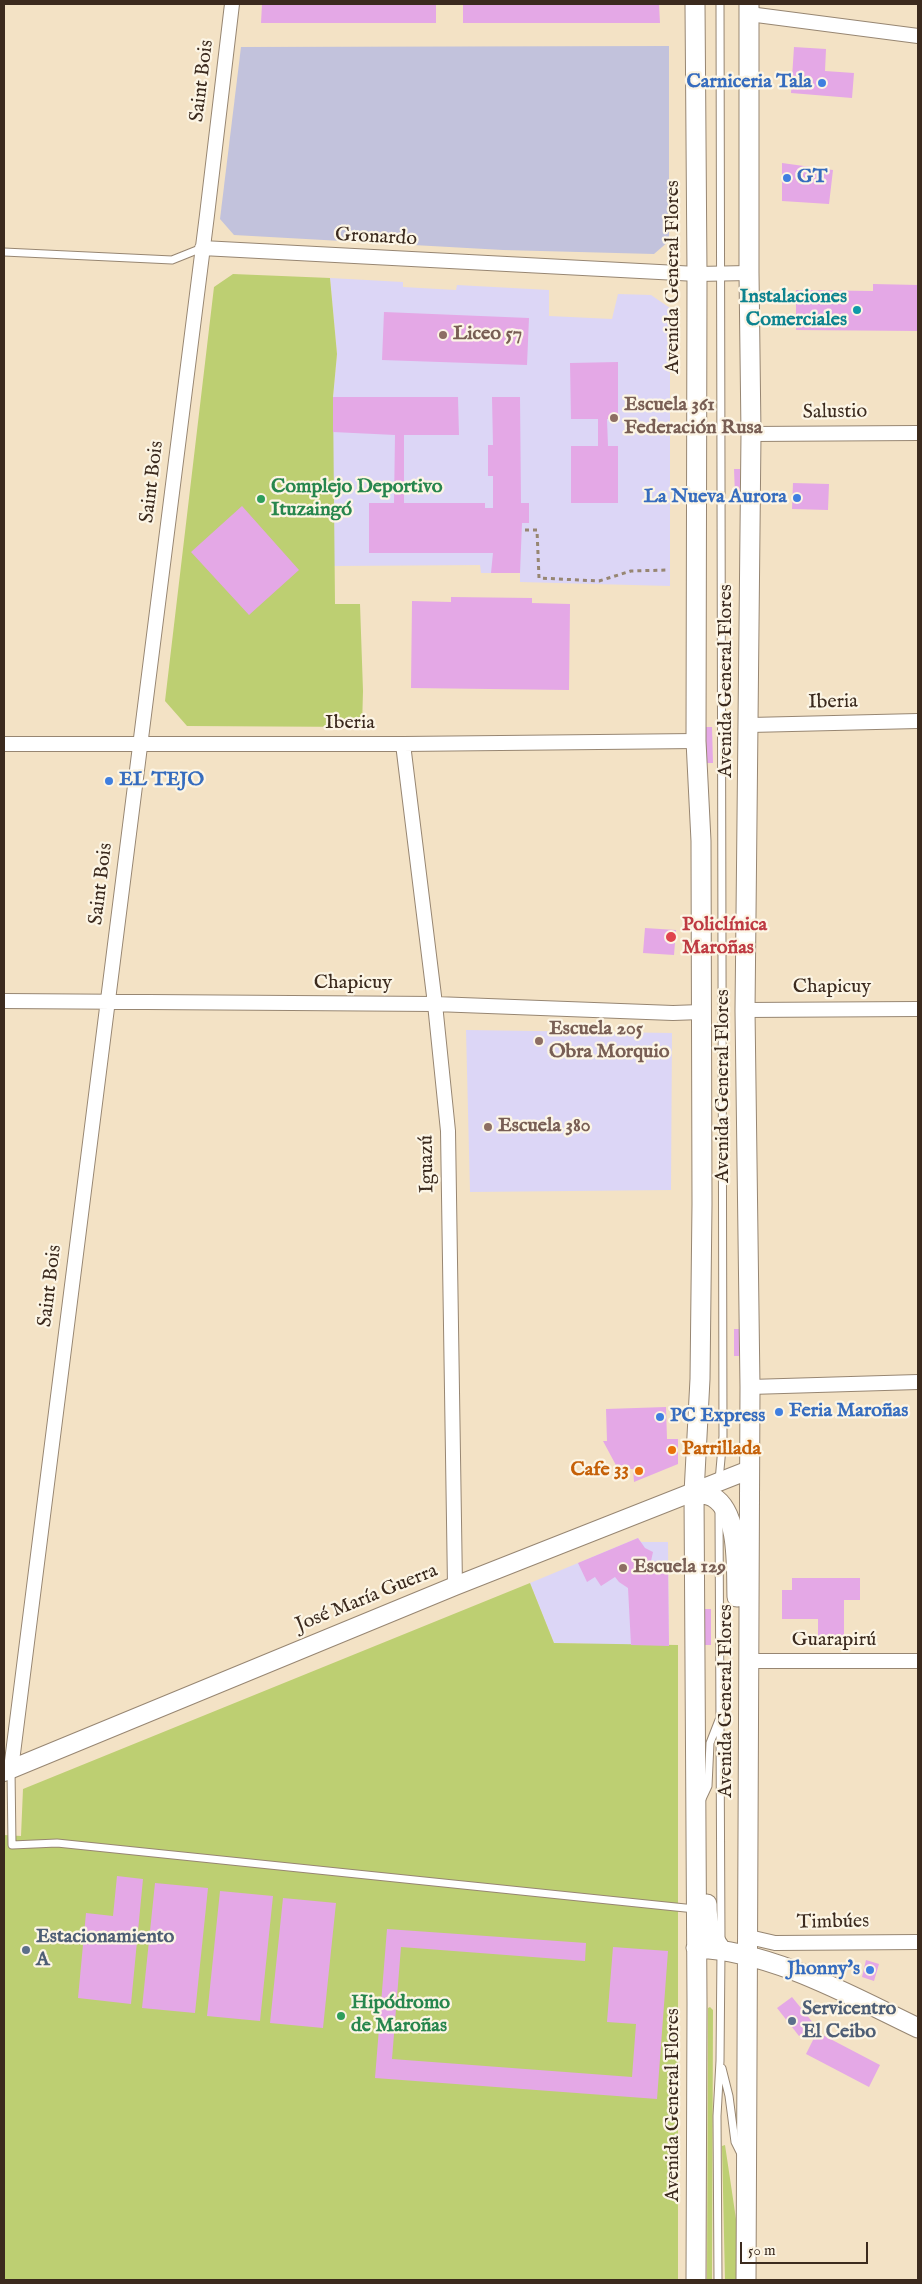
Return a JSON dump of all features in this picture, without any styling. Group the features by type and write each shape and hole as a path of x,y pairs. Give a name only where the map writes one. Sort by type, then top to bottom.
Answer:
{"main road":[{"name":"Avenida General Flores","path":"695,4 697,274 696,741 701,841 700,1379 694,1493 696,2280"},
{"name":"Avenida General Flores","path":"746,2280 750,1661 750,1387 746,1010 750,726 751,434 748,273 749,9"},
{"path":"694,1493 711,1496 719,1502 726,1514 735,1544 738,1628 750,1661"},
{"path":"696,1817 708,1847 708,1927 713,1939 721,1949"},
{"path":"696,1948 721,1949 749,1956 828,1985 918,2028"}],"street":[{"name":"Saint Bois","path":"7,1771 107,1002 232,4"},
{"path":"749,9 918,36"},
{"name":"Gronardo","path":"202,248 697,274 748,273"},
{"name":"Salustio","path":"751,434 918,433"},
{"name":"Iberia","path":"750,726 918,721"},
{"name":"Iberia","path":"4,744 403,744 696,741"},
{"name":"Iguazú","path":"403,744 435,1004 448,1131 455,1586"},
{"name":"Chapicuy","path":"4,1001 435,1004 673,1013 701,1012"},
{"name":"Chapicuy","path":"746,1010 918,1009"},
{"path":"750,1387 918,1382"},
{"name":"José María Guerra","path":"7,1771 455,1586 749,1470"},
{"name":"Guarapirú","path":"750,1661 918,1661"},
{"name":"Timbúes","path":"749,1937 775,1944 918,1942"}],"lane":[{"name":"Avenida General Flores","path":"718,2280 717,2116 720,2061 721,1949 719,1482 723,1436 720,4"},
{"name":"Gronardo","path":"4,252 172,260 202,248"},
{"name":"Avenida General Flores","path":"696,1817 708,1786 710,1743 720,1718"},
{"path":"7,1771 12,1845 57,1843 696,1910"},
{"name":"Avenida General Flores","path":"720,2061 729,2096 735,2142 747,2168"}],"path":[{"path":"525,530 537,530 539,578 599,581 631,571 670,570"}],"shaded area":[{"path":"669,46 669,241 654,254 503,250 234,235 220,219 241,47"},
{"path":"330,278 403,282 403,287 456,290 457,285 549,290 549,316 612,319 618,294 651,295 670,308 670,586 520,582 520,573 481,573 480,565 333,566 333,397 337,354"},
{"path":"466,1030 672,1033 671,1190 470,1192"},
{"path":"638,1538 641,1542 668,1542 669,1646 554,1643 530,1583"}],"green space":[{"name":"Complejo Deportivo Ituzaingó","path":"233,274 330,278 337,354 333,397 335,604 360,604 363,691 362,727 187,726 165,701 214,287"},
{"name":"Hipódromo de Maroñas","path":"530,1583 554,1643 678,1645 678,2280 4,2280 4,1835 21,1836 23,1789"},
{"path":"710,2007 713,2010 712,2280 707,2280 708,2008"},
{"path":"725,2145 736,2219 738,2280 725,2280 722,2146"}],"building":[{"path":"262,4 436,4 436,23 261,23"},
{"path":"463,4 659,4 660,23 463,23"},
{"name":"Carniceria Tala","path":"794,47 826,49 825,71 854,73 852,98 791,93"},
{"path":"782,163 833,170 829,204 782,201"},
{"name":"Instalaciones Comerciales","path":"873,284 918,285 918,331 796,330 796,290 873,291"},
{"path":"384,312 529,318 527,365 382,360"},
{"path":"618,362 618,419 607,419 608,446 618,446 618,503 571,503 571,446 598,446 598,419 571,419 570,363"},
{"path":"333,397 458,397 459,435 404,435 404,503 485,503 485,508 493,508 493,476 488,476 488,445 493,445 492,397 520,397 521,503 529,503 529,523 522,523 520,573 491,573 493,553 369,553 369,503 394,503 395,435 333,432"},
{"path":"734,469 740,469 740,495 735,495"},
{"path":"793,483 829,484 828,510 792,509"},
{"path":"242,506 299,570 249,615 191,552"},
{"path":"451,597 532,598 532,603 570,604 569,690 411,688 412,601 451,602"},
{"path":"705,727 712,727 713,763 706,763"},
{"path":"645,928 676,930 674,955 643,953"},
{"path":"734,1329 739,1329 739,1356 734,1356"},
{"path":"666,1407 667,1439 678,1439 678,1464 634,1482 633,1469 618,1469 603,1441 607,1441 606,1409"},
{"path":"638,1538 645,1548 653,1552 651,1561 668,1562 669,1646 631,1645 628,1588 615,1577 601,1586 595,1577 587,1582 578,1563"},
{"path":"792,1578 860,1578 860,1600 844,1600 844,1636 818,1636 818,1619 782,1619 782,1590 792,1590"},
{"path":"705,1609 711,1609 711,1645 705,1645"},
{"path":"117,1876 143,1879 131,2004 78,1998 86,1913 113,1916"},
{"path":"155,1883 208,1888 195,2013 142,2008"},
{"path":"220,1891 273,1896 260,2021 207,2016"},
{"path":"283,1898 336,1903 323,2028 270,2023"},
{"path":"387,1929 586,1943 585,1961 401,1947 392,2059 632,2077 636,2024 607,2022 613,1947 668,1951 657,2099 375,2078"},
{"name":"Jhonny's","path":"866,1960 879,1964 874,1981 862,1977"},
{"path":"792,1997 814,2024 799,2036 777,2008"},
{"path":"817,2032 880,2065 869,2087 806,2054"}],"place":[{"name":"Carniceria Tala","path":"822,83"},
{"name":"GT","path":"787,178"},
{"name":"Instalaciones Comerciales","path":"857,310"},
{"name":"Liceo 57","path":"443,335"},
{"name":"Escuela 361 Federación Rusa","path":"614,418"},
{"name":"La Nueva Aurora","path":"797,498"},
{"name":"Complejo Deportivo Ituzaingó","path":"261,499"},
{"name":"EL TEJO","path":"109,781"},
{"name":"Policlínica Maroñas","path":"671,937"},
{"name":"Escuela 205 Obra Morquio","path":"539,1041"},
{"name":"Escuela 380","path":"488,1127"},
{"name":"Feria Maroñas","path":"779,1412"},
{"name":"PC Express","path":"660,1417"},
{"name":"Parrillada","path":"672,1450"},
{"name":"Cafe 33","path":"639,1471"},
{"name":"Escuela 129","path":"623,1568"},
{"name":"Estacionamiento A","path":"26,1950"},
{"name":"Jhonny's","path":"870,1970"},
{"name":"Hipódromo de Maroñas","path":"341,2016"},
{"name":"Servicentro El Ceibo","path":"792,2021"}]}
